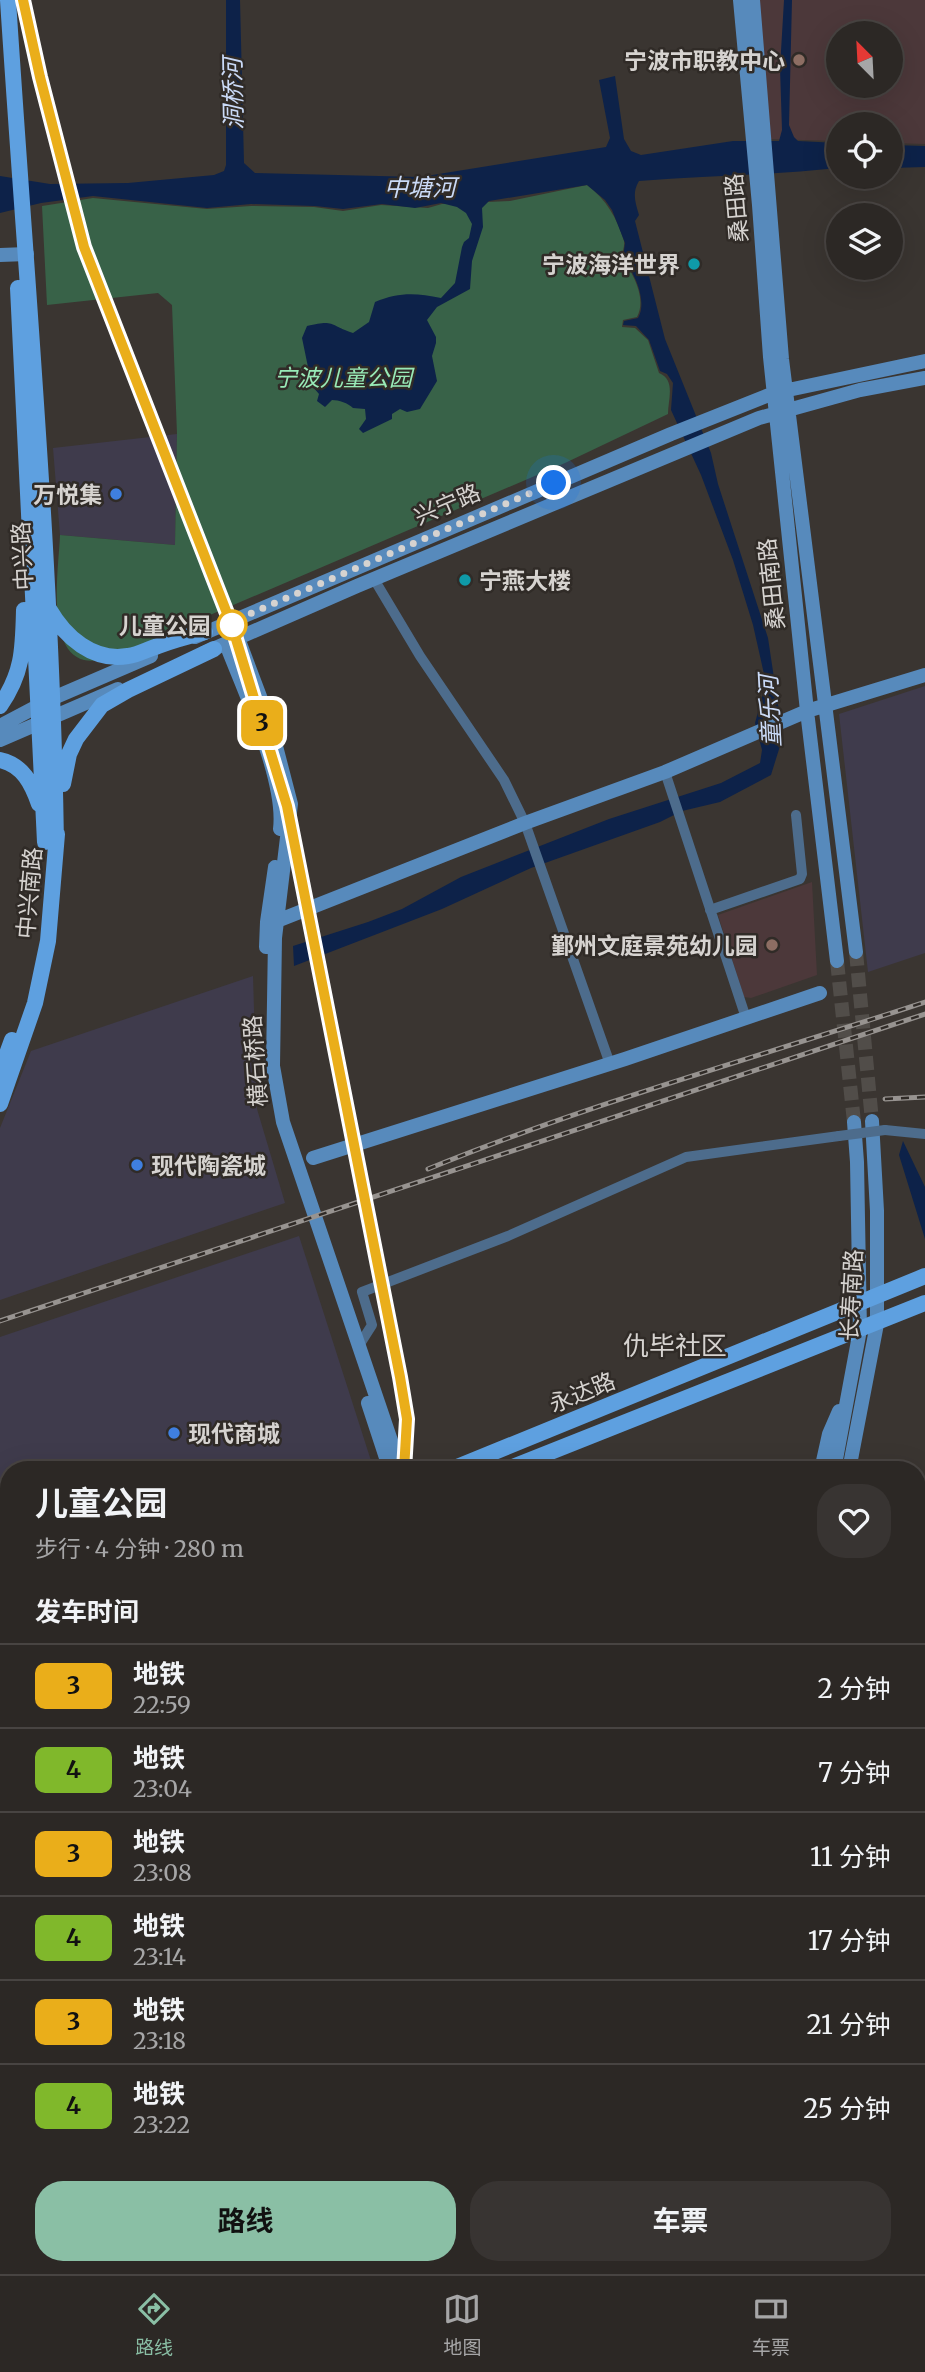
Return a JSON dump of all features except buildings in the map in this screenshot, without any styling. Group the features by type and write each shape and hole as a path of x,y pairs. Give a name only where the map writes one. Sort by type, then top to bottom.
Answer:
{"main road":[{"name":"中兴路","path":"1,0 20,229 14,255 33,582 46,721 55,748 51,842"},
{"name":"中兴路","path":"9,0 13,142"},
{"name":"桑田路","path":"740,0 755,111 782,411"},
{"name":"桑田路","path":"753,0 755,111"},
{"name":"中兴路","path":"14,255 48,607 45,702"},
{"name":"兴宁路","path":"0,726 45,702 205,632 706,420 780,391 925,361"},
{"name":"兴宁路","path":"0,740 711,437 782,411 860,390 925,378"},
{"name":"桑田南路","path":"782,411 826,705 856,952"},
{"name":"桑田南路","path":"782,411 807,711 837,961"},
{"name":"中兴路","path":"0,706 16,681 24,634 25,596 33,582"},
{"name":"中兴路","path":"48,607 70,638 84,647 117,657 205,632"},
{"name":"中兴南路","path":"51,842 69,754 84,727 102,705 226,644"},
{"name":"横石桥路","path":"226,644 270,723 290,794 291,815 277,920 273,1042 278,1100 283,1122 398,1461"},
{"name":"横石桥路","path":"226,644 258,726 276,787 281,816 267,922 264,1034 267,1084 272,1110 387,1461"},
{"path":"277,920 525,823 665,772 807,711 925,675"},
{"name":"中兴南路","path":"0,1104 48,941 54,890 51,842 33,786 25,774 8,763"},
{"path":"313,1158 610,1064 820,993"},
{"name":"中兴南路","path":"0,1073 30,1002"},
{"name":"长寿南路","path":"851,1461 877,1324 877,1211 872,1121"},
{"name":"长寿南路","path":"836,1461 860,1330 854,1122"},
{"name":"永达路","path":"472,1461 925,1276"},
{"name":"永达路","path":"528,1461 925,1303"},
{"path":"823,1461 834,1418 847,1398"}],"street":[{"path":"374,579 420,656 504,780 525,823 610,1064"},
{"path":"665,772 746,1018"},
{"path":"710,909 800,879 802,874 796,815"},
{"path":"358,1347 372,1325 362,1292 509,1236 685,1157 885,1130 925,1134"}],"shaded area":[{"name":"宁波市职教中心","path":"757,0 925,0 925,144 903,143 903,112 826,112 826,141 766,139"},
{"path":"177,434 175,545 60,535 53,448"},
{"path":"925,686 925,953 868,972 839,714"},
{"name":"鄞州文庭景苑幼儿园","path":"812,882 817,975 751,998 744,997 718,915"},
{"name":"现代陶瓷城","path":"253,976 257,1109 285,1203 0,1300 0,1128 31,1051"},
{"name":"现代商城","path":"299,1236 371,1461 0,1461 0,1337"}],"green space":[{"name":"宁波儿童公园","path":"587,185 605,203 621,233 624,243 622,258 640,294 637,317 623,320 622,327 635,328 648,340 659,373 668,380 668,414 565,463 126,651 89,661 72,653 64,641 57,605 60,535 175,545 177,434 172,305 158,293 47,305 42,206 93,198 207,209 251,206 314,207 343,211 381,205 428,208 442,204 510,201"}],"water":[{"path":"226,0 240,0 244,163 255,173 420,177 606,147 610,138 599,80 615,76 624,139 631,151 641,155 733,141 779,141 782,130 780,68 784,0 792,0 789,125 798,141 826,142 826,169 639,181 635,193 639,215 635,221 665,339 711,453 718,484 768,638 780,718 780,746 771,775 720,802 682,811 660,822 531,868 442,909 294,966 293,946 402,909 461,877 609,819 721,783 760,763 762,750 755,723 764,690 764,674 753,625 733,560 701,475 671,410 673,383 667,374 660,371 649,340 636,326 623,325 624,321 638,318 641,295 623,258 625,243 612,210 605,200 587,185 489,201 482,208 483,227 472,261 470,289 437,307 427,320 436,337 432,356 437,381 420,409 407,412 400,409 392,414 392,419 363,433 359,429 366,419 365,409 353,408 332,400 325,407 317,401 319,394 313,387 315,380 308,367 302,338 307,326 323,323 353,333 369,322 375,302 392,296 408,294 441,298 455,283 462,247 469,238 472,224 466,213 457,207 441,203 415,208 382,204 343,209 251,204 207,208 93,196 41,203 0,213 0,176 50,184 128,183 214,175 224,171"},
{"path":"903,145 925,146 925,167 903,168"},
{"path":"903,1141 925,1187 925,1239 899,1155"}],"tunnel":[{"path":"856,952 872,1121"},
{"path":"837,961 854,1122"}],"railway":[{"path":"428,1169 613,1102 925,1002"},
{"path":"0,1321 925,1014"},
{"path":"885,1099 925,1097"}],"metro line":[{"name":"3","path":"23,0 84,247 232,626 287,806 400,1377 407,1419 406,1461"}],"place":[{"name":"宁波市职教中心","path":"799,60"},
{"name":"宁波海洋世界","path":"694,264"},
{"name":"万悦集","path":"116,494"},
{"name":"宁燕大楼","path":"465,580"},
{"name":"儿童公园","path":"232,625"},
{"name":"鄞州文庭景苑幼儿园","path":"772,945"},
{"name":"现代陶瓷城","path":"137,1165"},
{"name":"现代商城","path":"174,1433"}],"district":[{"name":"仇毕社区","path":"675,1345"}],"route":[{"path":"232,625 231,622 554,483"}],"water label":[{"name":"洞桥河","path":"233,94"},
{"name":"中塘河","path":"420,187"},
{"name":"童乐河","path":"770,711"}]}
